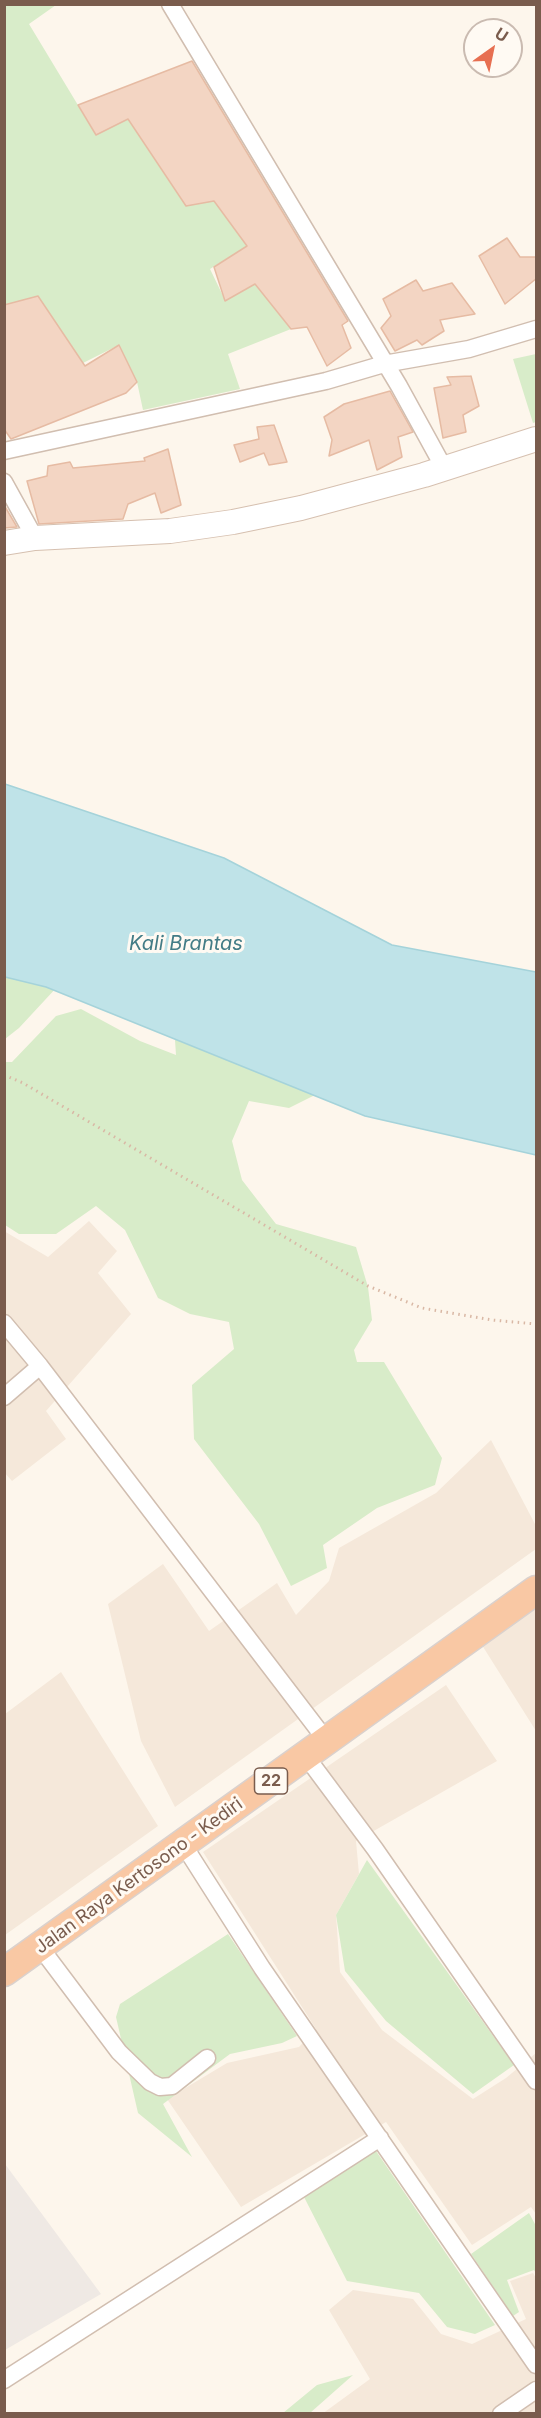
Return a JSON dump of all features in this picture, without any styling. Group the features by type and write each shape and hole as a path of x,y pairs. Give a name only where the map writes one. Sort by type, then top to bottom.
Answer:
{"highway":[{"name":"Jalan Raya Kertosono - Kediri","path":"4,1972 537,1590"}],"main road":[{"path":"4,543 35,538 170,531 233,522 301,508 537,439"}],"street":[{"path":"170,4 399,386 444,468"},
{"path":"4,451 387,368 537,330"},
{"path":"5,483 35,538"},
{"path":"4,1323 40,1366 316,1747 375,1849 537,2081"},
{"path":"4,1397 40,1366"},
{"path":"183,1844 262,1968 537,2366"},
{"path":"40,1947 119,2052 150,2082 160,2087 172,2086 207,2058"},
{"path":"4,2380 380,2138"},
{"path":"501,2414 537,2390"}],"path":[{"path":"4,1075 23,1083 368,1286 422,1308 492,1320 537,1324"}],"shaded area":[{"path":"89,1221 117,1251 98,1273 131,1314 46,1411 66,1439 12,1481 4,1472 4,1231 48,1257"},
{"path":"491,1440 536,1526 536,1549 175,1807 141,1741 108,1604 163,1564 209,1631 277,1583 296,1615 329,1581 339,1548 436,1493"},
{"path":"536,1602 536,1731 480,1642"},
{"path":"61,1672 158,1826 5,1935 5,1714"},
{"path":"446,1685 497,1761 356,1841 359,1874 336,1915 340,1972 382,2030 473,2099 506,2078 536,2053 536,2214 531,2207 472,2245 386,2122 241,2207 167,2099 227,2063 299,2047 316,2029 203,1852"},
{"path":"5,2164 101,2294 4,2350"},
{"path":"533,2273 536,2278 536,2413 322,2414 370,2379 329,2310 353,2290 413,2299 441,2334 472,2344 526,2319 510,2281"}],"green space":[{"path":"5,5 56,5 29,24 96,135 128,119 186,206 214,201 247,246 210,269 225,300 255,284 291,329 228,354 240,389 143,410 137,382 119,345 83,363 38,296 5,305"},
{"path":"536,354 536,422 533,423 513,359"},
{"path":"5,954 70,973 19,1028 5,1039"},
{"path":"81,1009 140,1041 176,1055 173,1010 325,1090 289,1108 249,1101 232,1141 242,1180 276,1224 356,1247 368,1287 372,1320 354,1350 357,1362 384,1362 442,1458 435,1485 377,1508 323,1545 327,1568 291,1586 259,1524 194,1439 192,1385 234,1349 229,1322 190,1314 158,1298 125,1230 96,1206 56,1234 19,1234 5,1225 4,1062 12,1062 56,1016"},
{"path":"367,1860 514,2065 473,2094 386,2021 345,1971 336,1915"},
{"path":"228,1934 297,2036 282,2043 230,2054 163,2104 192,2157 138,2113 116,2017 120,2004"},
{"path":"376,2151 495,2325 475,2334 447,2327 419,2293 347,2281 304,2197"},
{"path":"529,2213 536,2226 536,2273 534,2270 507,2280 519,2312 513,2316 471,2254"},
{"path":"353,2375 310,2413 283,2413 317,2385"}],"water":[{"name":"Kali Brantas","path":"5,784 224,858 392,945 536,972 536,1155 365,1116 46,987 5,977"}],"building":[{"path":"192,61 348,321 342,325 351,348 327,366 307,327 291,329 255,284 225,301 214,267 247,246 214,201 186,206 128,119 96,135 78,105"},
{"path":"507,238 520,257 537,257 537,278 505,304 479,256"},
{"path":"416,280 423,291 452,283 475,314 440,320 444,331 422,345 417,340 395,351 381,328 391,316 383,299"},
{"path":"38,296 85,366 119,345 137,382 126,393 11,439 4,429 4,305"},
{"path":"471,376 479,406 463,415 466,432 443,438 434,388 451,385 447,377"},
{"path":"390,391 413,432 398,437 402,457 377,470 369,440 329,456 332,440 324,417 344,404"},
{"path":"274,425 287,462 269,465 264,453 240,462 234,445 259,439 257,427"},
{"path":"168,449 181,505 161,513 155,493 128,504 123,519 39,524 27,481 47,476 48,466 70,462 73,468 145,461 144,458"},
{"path":"4,505 17,527 4,528"}]}
